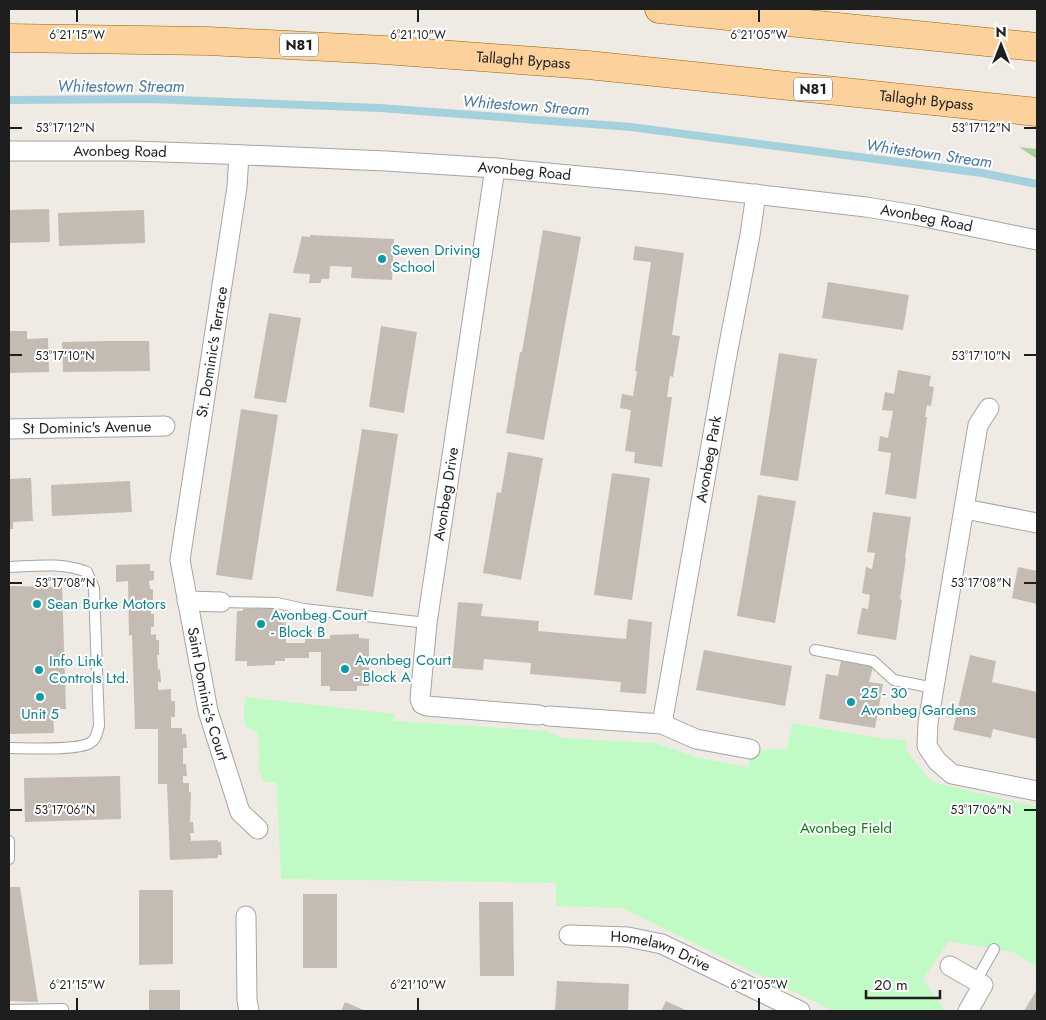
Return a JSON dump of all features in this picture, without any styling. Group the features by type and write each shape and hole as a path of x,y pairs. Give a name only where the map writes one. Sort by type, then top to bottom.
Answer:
{"main road":[{"path":"659,9 1037,47"},
{"name":"Tallaght Bypass","path":"9,38 208,40 384,50 588,66 1037,112"}],"street":[{"name":"Avonbeg Road","path":"9,152 133,152 240,155 495,168 666,184 874,208 1037,240"},
{"name":"St. Dominic's Terrace","path":"181,549 207,391 240,155"},
{"name":"Avonbeg Drive","path":"495,168 427,623 420,693 422,704 427,706 544,716 662,724"},
{"name":"Avonbeg Park","path":"662,724 756,194"},
{"path":"989,408 978,425 928,723 927,746 937,761 952,774 1037,791"},
{"name":"St Dominic's Avenue","path":"9,429 165,426"},
{"path":"964,509 1037,523"},
{"name":"Saint Dominic's Court","path":"181,549 180,560 208,711 240,812 258,829"},
{"path":"187,601 217,602"},
{"path":"662,724 696,739 750,749"},
{"path":"246,916 246,1000 248,1011"},
{"name":"Homelawn Drive","path":"569,935 628,937 662,944 800,1011"},
{"path":"950,966 983,985 968,1011"}],"lane":[{"path":"9,567 71,566 87,572 92,580 94,588 99,726 96,737 90,743 74,747 9,748"},
{"path":"217,602 277,603 304,609 427,623"},
{"path":"815,650 873,661 894,680 934,688"},
{"path":"9,841 9,859"},
{"path":"976,981 994,949"},
{"path":"9,1010 63,1009"}],"green space":[{"path":"1019,147 1037,149 1037,159"},
{"name":"Avonbeg Field","path":"245,697 395,714 394,721 547,731 562,738 655,743 699,758 748,767 751,750 787,749 792,723 885,739 907,740 907,752 932,782 1037,807 1037,967 1015,953 949,941 923,979 944,1009 942,1011 834,1011 622,908 556,906 556,883 281,879 277,789 275,782 264,782 261,775 259,769 260,746 258,735 255,731 248,728 245,723"}],"building":[{"path":"49,209 50,242 9,243 9,210"},
{"path":"144,210 145,243 59,246 58,213"},
{"path":"543,230 581,237 544,440 506,433"},
{"path":"310,235 394,239 392,280 351,278 352,267 330,266 329,279 321,279 321,283 309,283 310,274 293,273 302,236 310,237"},
{"path":"635,246 684,253 672,335 680,336 673,377 670,376 667,397 672,397 662,467 634,463 635,452 625,451 631,410 620,408 622,394 633,396 651,262 633,260"},
{"path":"828,282 909,295 903,330 822,318"},
{"path":"269,313 301,318 286,403 254,398"},
{"path":"381,326 417,332 404,413 369,407"},
{"path":"9,331 27,331 27,339 48,338 49,372 9,373"},
{"path":"149,341 150,371 63,372 62,342"},
{"path":"779,353 817,359 798,481 760,475"},
{"path":"898,370 931,376 929,386 934,387 931,406 927,405 925,417 927,417 916,499 885,494 891,453 878,451 880,436 888,438 893,411 882,410 885,392 894,394"},
{"path":"241,409 278,415 252,580 216,575"},
{"path":"362,429 398,434 373,597 336,591"},
{"path":"508,452 543,458 521,580 483,573 497,492 501,493"},
{"path":"612,473 650,478 632,600 594,595"},
{"path":"31,478 33,521 13,522 13,529 9,529 9,479"},
{"path":"130,481 132,512 52,516 51,485"},
{"path":"758,495 796,501 775,623 737,616"},
{"path":"873,512 911,517 896,640 857,634 862,608 868,609 870,595 862,593 866,567 872,569 875,553 867,552"},
{"path":"150,564 150,571 154,571 154,580 149,581 150,589 153,589 151,614 154,614 154,627 151,627 151,635 156,634 156,640 159,640 159,655 157,655 161,682 158,682 158,690 171,689 171,701 175,701 175,717 171,717 171,728 182,728 182,734 186,734 187,748 183,748 183,764 186,764 187,776 183,776 183,783 189,783 189,792 191,792 190,822 193,822 194,833 190,833 191,841 218,840 218,842 221,842 222,855 218,855 218,858 170,860 167,784 158,784 158,729 135,729 132,635 129,636 128,581 116,582 116,565"},
{"path":"1018,567 1037,571 1037,604 1012,598"},
{"path":"9,586 62,587 66,709 53,709 54,733 9,734"},
{"path":"458,602 483,604 481,616 539,621 538,631 626,639 628,619 652,622 646,694 620,692 621,682 530,674 531,663 484,659 483,670 452,668"},
{"path":"275,608 275,611 285,611 286,643 305,643 305,639 330,639 330,635 359,634 359,638 369,639 369,686 357,686 357,691 330,691 330,686 321,686 321,652 309,652 309,658 285,658 285,661 275,661 275,665 247,666 247,661 235,661 237,611 243,611 243,609"},
{"path":"704,650 792,666 785,706 696,690"},
{"path":"970,655 996,661 992,682 1037,692 1037,739 993,729 991,738 953,730"},
{"name":"25 - 30 Avonbeg Gardens","path":"841,661 873,667 869,682 883,684 875,728 819,719 826,674 838,676"},
{"path":"120,776 121,819 25,822 24,778"},
{"path":"9,887 20,887 38,1002 9,1001"},
{"path":"139,890 173,890 173,964 139,965"},
{"path":"303,894 337,894 337,968 303,968"},
{"path":"479,902 513,902 514,976 480,976"},
{"path":"557,981 629,984 628,1011 555,1011"},
{"path":"1037,989 1037,1011 1024,1011 1033,996"},
{"path":"149,990 180,990 180,1011 149,1011"},
{"path":"666,1001 681,1008 688,1011 661,1011"},
{"path":"345,1002 361,1009 365,1011 341,1011"}],"waterway":[{"name":"Whitestown Stream","path":"9,100 151,99 380,108 631,127 982,173 1037,184"}],"place":[{"name":"Seven Driving School","path":"382,259"},
{"name":"Sean Burke Motors","path":"37,604"},
{"name":"Avonbeg Court - Block B","path":"261,624"},
{"name":"Avonbeg Court - Block A","path":"345,669"},
{"name":"Info Link Controls Ltd.","path":"39,670"},
{"name":"Unit 5","path":"40,697"},
{"name":"25 - 30 Avonbeg Gardens","path":"851,702"}]}
